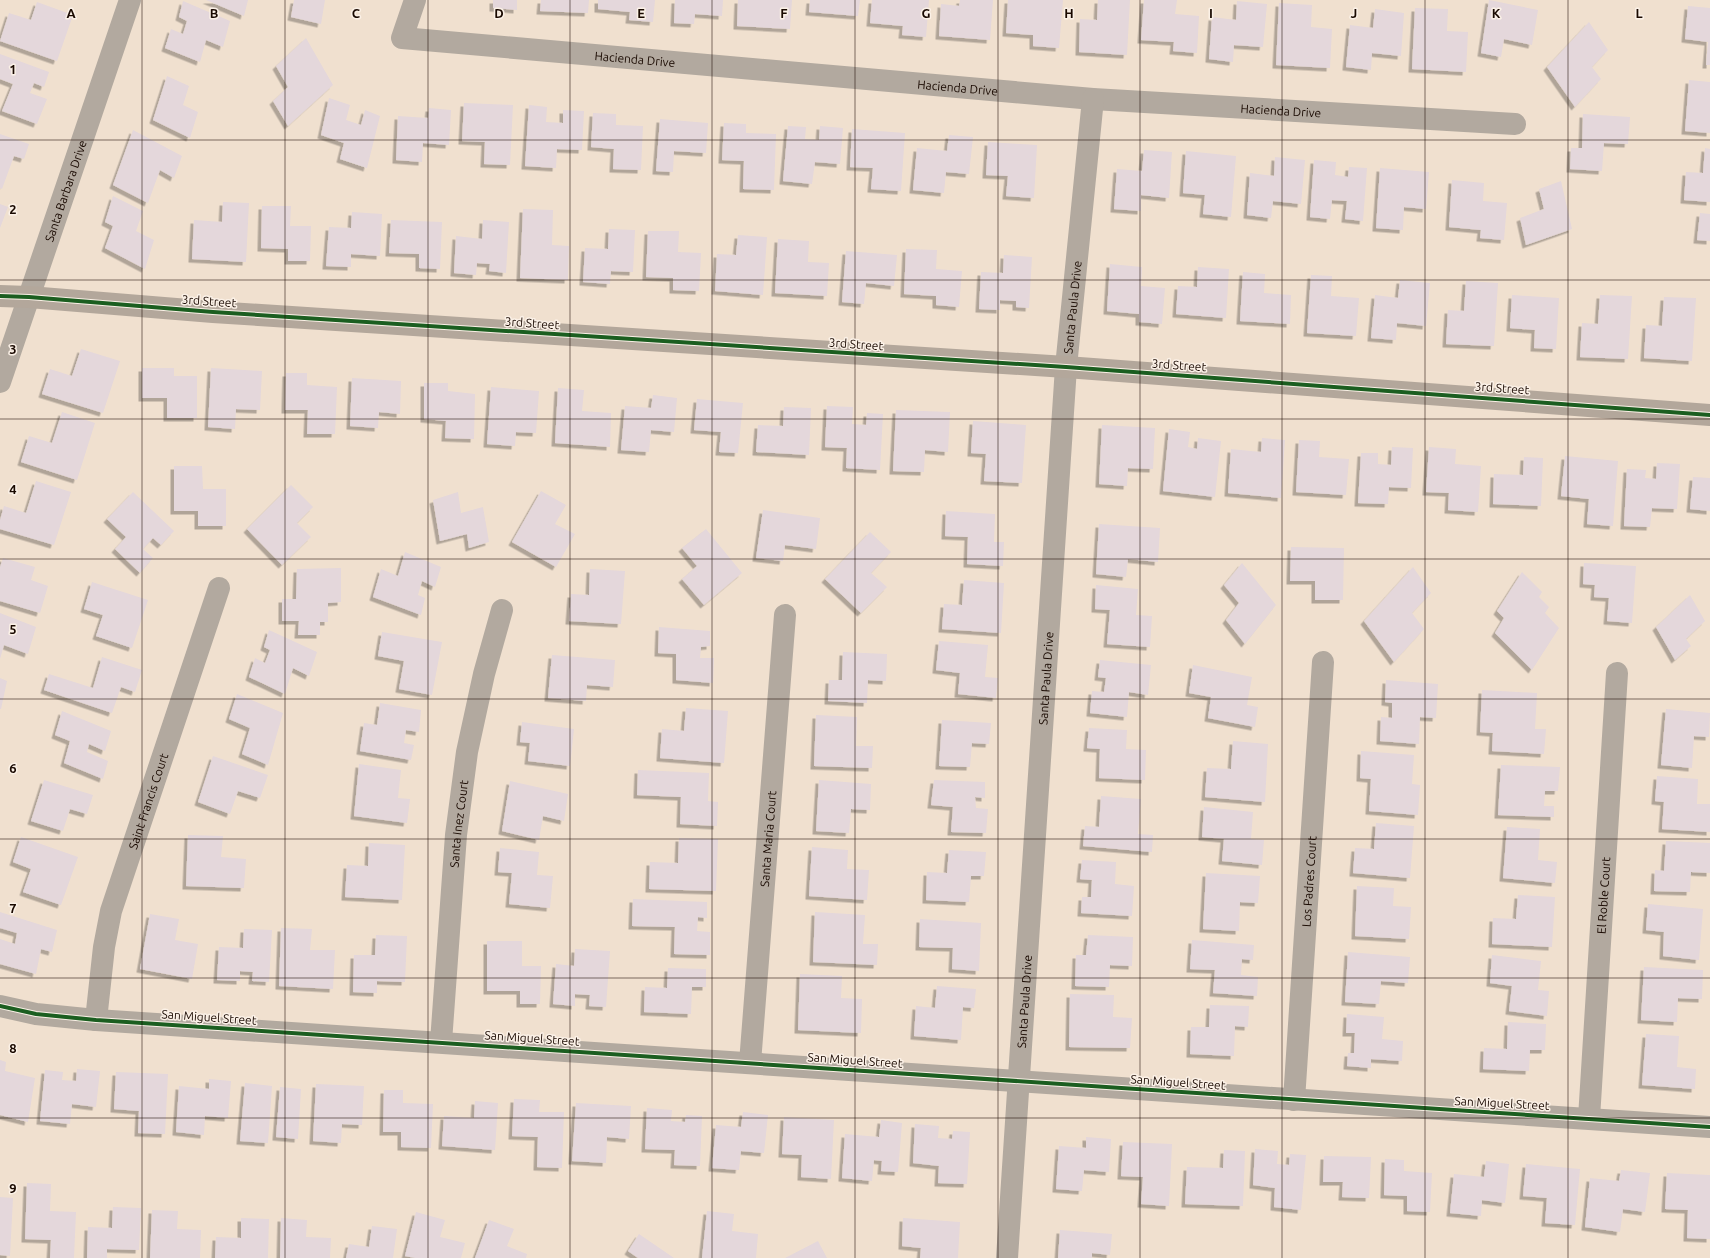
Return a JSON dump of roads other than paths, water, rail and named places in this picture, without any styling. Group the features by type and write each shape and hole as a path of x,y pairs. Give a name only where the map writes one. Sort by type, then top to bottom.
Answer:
{"street":[{"name":"Santa Barbara Drive","path":"0,382 130,0"},
{"name":"Hacienda Drive","path":"415,0 402,38 1093,99 1515,124"},
{"name":"Santa Paula Drive","path":"1007,1258 1066,367 1093,99"},
{"name":"3rd Street","path":"0,296 229,313 1066,367 1710,414"},
{"name":"Saint Francis Court","path":"96,1020 104,948 111,911 219,588"},
{"name":"Santa Inez Court","path":"441,1042 456,835 467,752 484,674 502,610"},
{"name":"Santa Maria Court","path":"750,1063 785,615"},
{"name":"Los Padres Court","path":"1294,1100 1323,662"},
{"name":"El Roble Court","path":"1589,1118 1617,673"},
{"name":"San Miguel Street","path":"0,1006 36,1014 96,1020 1710,1127"}]}
